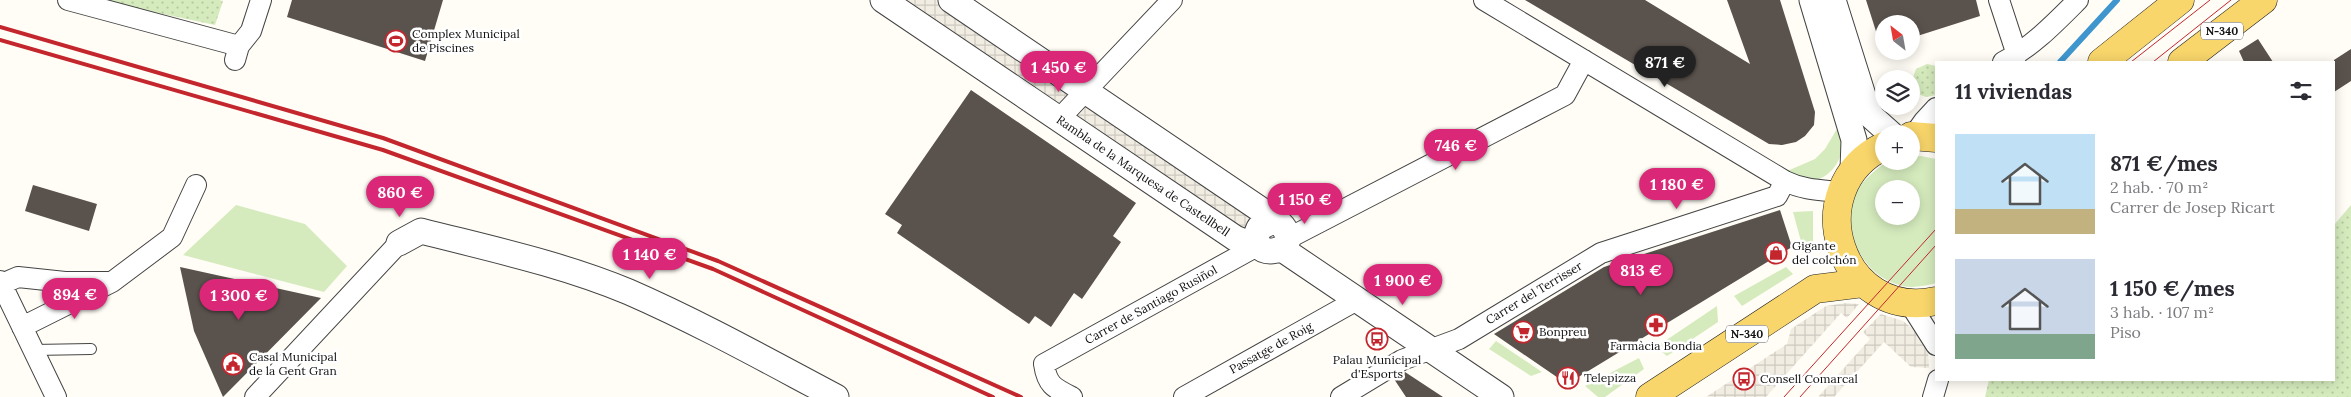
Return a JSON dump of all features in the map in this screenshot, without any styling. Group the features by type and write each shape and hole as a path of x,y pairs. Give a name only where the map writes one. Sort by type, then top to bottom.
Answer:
{"main road":[{"path":"2103,61 2180,0"},
{"name":"N-340","path":"2183,61 2263,0"},
{"path":"1875,151 1863,158 1847,181 1837,205 1837,236 1842,252 1850,268 1863,283 1894,301 1910,304 1935,301"},
{"path":"1815,289 1837,236"},
{"name":"N-340","path":"1650,397 1815,289 1863,283"}],"street":[{"path":"68,0 237,53 251,31 261,0"},
{"name":"Rambla de la Marquesa de Castellbell","path":"883,0 1235,238 1245,242 1272,239 1357,300 1501,397"},
{"name":"Rambla de la Marquesa de Castellbell","path":"951,0 1267,214 1272,239"},
{"path":"1059,119 1172,0"},
{"path":"1484,0 1785,180 1805,188 1847,181 1854,140 1812,0"},
{"path":"1833,0 1867,108 1872,117 1889,125"},
{"path":"1999,0 2010,59 2047,31 2078,0"},
{"name":"Carrer de Santiago Rusiñol","path":"1072,397 1057,389 1046,380 1044,364 1272,239 1565,95 1584,60"},
{"path":"1920,126 1935,109"},
{"name":"Carrer del Terrisser","path":"1341,397 1402,360 1459,339 1601,253 1777,196 1785,180"},
{"path":"22,327 112,282 172,238 196,185"},
{"path":"256,397 399,243 421,232 517,255 576,272 629,292 715,333 836,397"},
{"path":"56,397 1,282 18,277 65,282 112,282"},
{"name":"Passatge de Roig","path":"1184,397 1357,300"},
{"path":"1910,304 1935,343"}],"lane":[{"path":"34,350 91,349"}],"green space":[{"path":"97,0 219,0 223,1 215,25"},
{"path":"1927,64 1935,66 1935,95 1926,97 1920,95 1920,70 1916,70"},
{"path":"1838,127 1842,145 1841,154 1834,168 1828,174 1811,182 1785,172 1815,159 1825,149"},
{"path":"1920,156 1935,159 1935,283 1913,287 1899,285 1883,278 1870,267 1860,253 1853,238 1852,204 1859,189 1876,170 1920,170"},
{"path":"236,205 305,224 347,266 324,292 183,255"},
{"path":"2351,205 2351,397 1985,397 1989,381 2335,381 2335,224"},
{"path":"1813,211 1813,249 1802,245 1793,212"},
{"path":"1786,267 1793,274 1742,306 1734,296"},
{"path":"1717,306 1718,322 1667,356 1656,347"},
{"path":"1496,341 1542,372 1531,376 1489,349"},
{"path":"1639,358 1644,369 1605,397 1598,397 1585,386"}],"shaded area":[{"path":"894,0 944,0 1256,215 1246,234"},
{"path":"1846,303 1859,304 1847,318 1841,313 1766,397 1706,397 1787,344 1791,329 1826,306"},
{"path":"1881,314 1903,321 1916,331 1928,351 1929,368 1911,367 1884,342 1834,397 1818,397 1870,339 1863,332"}],"building":[{"name":"Complex Municipal de Piscines","path":"292,0 443,0 425,61 287,17"},
{"path":"1525,0 1645,0 1750,64 1727,0 1780,0 1815,112 1814,125 1805,136 1796,142 1782,145 1769,144"},
{"path":"1866,0 1976,0 1980,16 1920,35 1920,15 1875,15 1875,28"},
{"path":"2258,39 2272,61 2244,61 2239,51"},
{"path":"2351,49 2351,81 2335,91 2335,61"},
{"path":"971,90 1136,203 1113,236 1121,242 1082,299 1074,293 1051,327 1035,316 1029,324 897,233 902,225 885,214"},
{"path":"33,185 97,204 89,231 25,211"},
{"path":"1780,210 1792,247 1567,384 1494,334 1604,267"},
{"name":"Casal Municipal de la Gent Gran","path":"180,267 321,298 223,397 194,331"},
{"path":"1405,372 1443,397 1406,397 1394,379"}],"waterway":[{"path":"2061,61 2117,0"}],"tram line":[{"path":"2132,61 2210,0"},
{"path":"2154,61 2231,0"},
{"path":"1784,397 1935,230"},
{"path":"1800,397 1935,246"}],"railway":[{"path":"0,27 383,138 718,261 1021,397"},
{"path":"0,40 383,150 713,269 993,397"}],"place":[{"name":"Complex Municipal de Piscines","path":"396,41"},
{"name":"Gigante del colchón","path":"1776,253"},
{"name":"Farmàcia Bondia","path":"1656,325"},
{"name":"Bonpreu","path":"1523,332"},
{"name":"Palau Municipal d'Esports","path":"1377,339"},
{"name":"Casal Municipal de la Gent Gran","path":"233,364"},
{"name":"Telepizza","path":"1568,378"},
{"name":"Consell Comarcal","path":"1744,379"}]}
